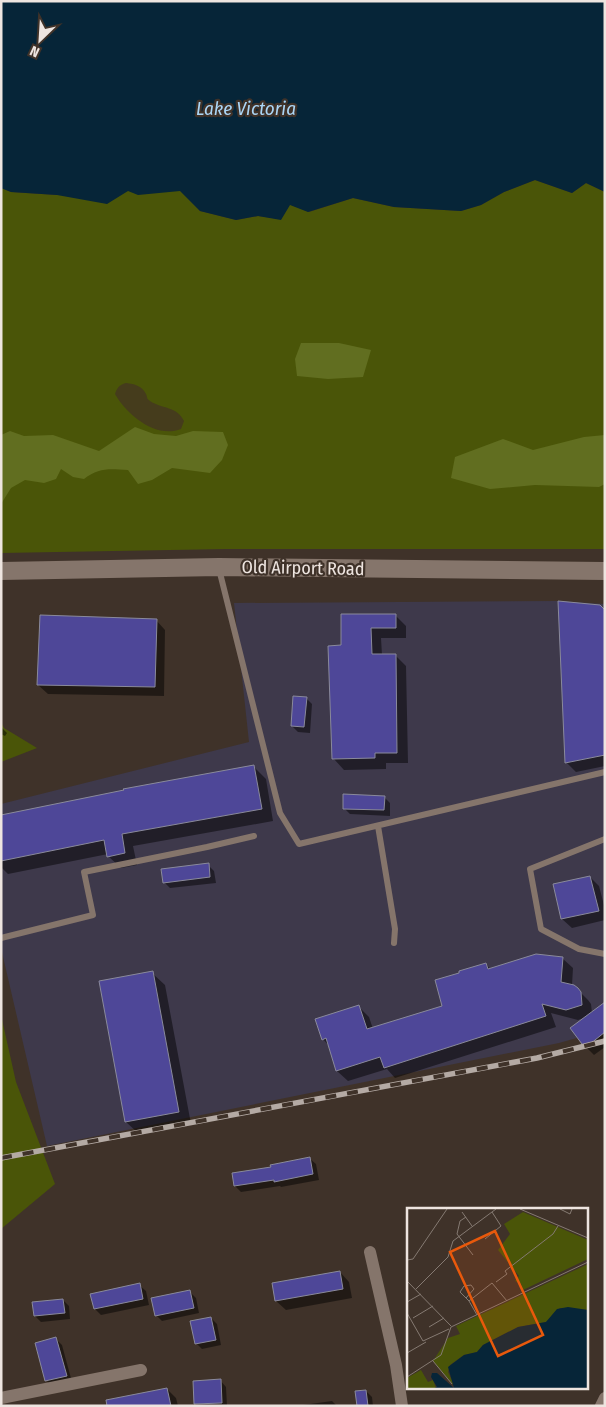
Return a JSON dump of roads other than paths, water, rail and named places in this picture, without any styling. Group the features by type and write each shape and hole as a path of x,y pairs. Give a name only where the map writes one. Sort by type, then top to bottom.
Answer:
{"main road":[{"name":"Old Airport Road","path":"1,571 219,568 605,571"}],"street":[{"path":"370,1252 396,1365 402,1406"},
{"path":"1,1398 141,1370"},
{"path":"601,1406 605,1398"}],"lane":[{"path":"219,568 280,813 299,844 605,772"},
{"path":"378,826 395,929 394,943"},
{"path":"1,938 94,916 84,872 254,836"},
{"path":"605,839 530,869 541,929 579,949 605,954"}],"water":[{"name":"Lake Victoria","path":"1,1 605,1 605,192 586,183 572,193 535,180 504,192 481,205 461,211 394,207 353,198 308,212 290,205 281,220 258,216 236,220 200,211 180,191 138,195 128,191 107,204 57,195 11,192 1,188"}],"railway":[{"path":"1,1158 537,1058 605,1041"}]}
